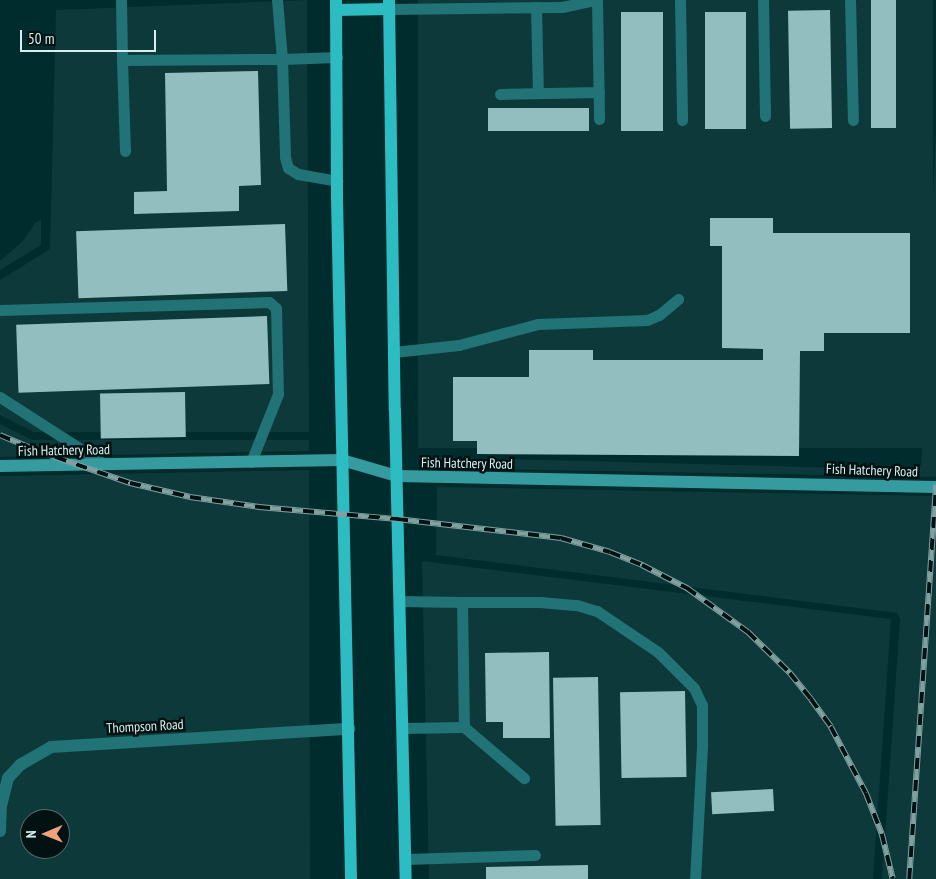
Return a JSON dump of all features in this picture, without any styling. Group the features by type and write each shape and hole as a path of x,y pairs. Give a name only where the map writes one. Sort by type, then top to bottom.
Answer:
{"main road":[{"path":"351,879 337,181 336,5 389,5 394,352 406,879"}],"street":[{"name":"Fish Hatchery Road","path":"0,466 342,460 397,476 936,487"},
{"name":"Thompson Road","path":"0,831 1,806 8,778 20,765 51,747 348,729"}],"lane":[{"path":"121,0 125,151"},
{"path":"277,0 288,168 298,174 337,181"},
{"path":"389,5 481,4 562,7 596,0 599,119"},
{"path":"680,0 682,120"},
{"path":"763,0 765,116"},
{"path":"850,0 853,120"},
{"path":"536,7 538,93"},
{"path":"122,60 337,57"},
{"path":"500,94 599,92"},
{"path":"394,352 459,345 538,324 647,320 659,315 678,299"},
{"path":"0,310 270,302 276,308 278,394 251,462"},
{"path":"0,397 104,464"},
{"path":"399,601 540,602 577,605 597,611 658,652 694,688 702,705 696,879"},
{"path":"462,602 464,727"},
{"path":"403,728 464,727 524,778"},
{"path":"406,859 535,855"}],"shaded area":[{"path":"307,0 309,432 34,432 0,415 0,280 50,249 56,10"},
{"path":"418,0 933,0 933,448 418,448"},
{"path":"936,131 936,477 437,468 437,457 917,470 921,465"},
{"path":"41,220 41,245 0,270 0,261 23,241 36,222"},
{"path":"0,424 32,440 309,440 309,451 0,457"},
{"path":"309,470 310,879 0,879 0,476"},
{"path":"437,487 936,496 936,879 882,879 900,619 897,613 436,555"},
{"path":"422,561 891,619 873,879 429,879"}],"building":[{"path":"871,0 896,0 896,128 871,128"},
{"path":"830,10 832,128 790,129 788,11"},
{"path":"621,12 663,12 663,131 621,131"},
{"path":"705,12 746,12 746,129 705,129"},
{"path":"258,71 261,185 239,186 239,211 134,214 134,192 167,191 165,73"},
{"path":"488,108 589,108 589,131 488,131"},
{"path":"710,218 773,218 773,233 910,233 910,333 824,333 824,351 800,351 799,456 477,454 477,441 453,441 453,377 529,377 529,350 593,350 593,360 763,360 763,349 722,348 722,246 710,246"},
{"path":"285,224 287,291 78,298 76,231"},
{"path":"267,316 269,384 19,393 16,325"},
{"path":"185,392 186,437 101,438 100,393"},
{"path":"549,652 550,738 503,738 503,722 486,722 485,653"},
{"path":"598,677 601,825 556,826 553,678"},
{"path":"685,691 687,777 622,778 620,692"},
{"path":"773,789 774,811 712,814 711,792"},
{"path":"588,865 588,879 486,879 486,867"}],"railway":[{"path":"0,435 35,450 130,483 190,497 259,507 397,519 561,538 610,552 642,565 687,588 748,632 790,673 811,699 831,727 866,793 882,834 893,879"},
{"path":"909,879 936,485"}]}
